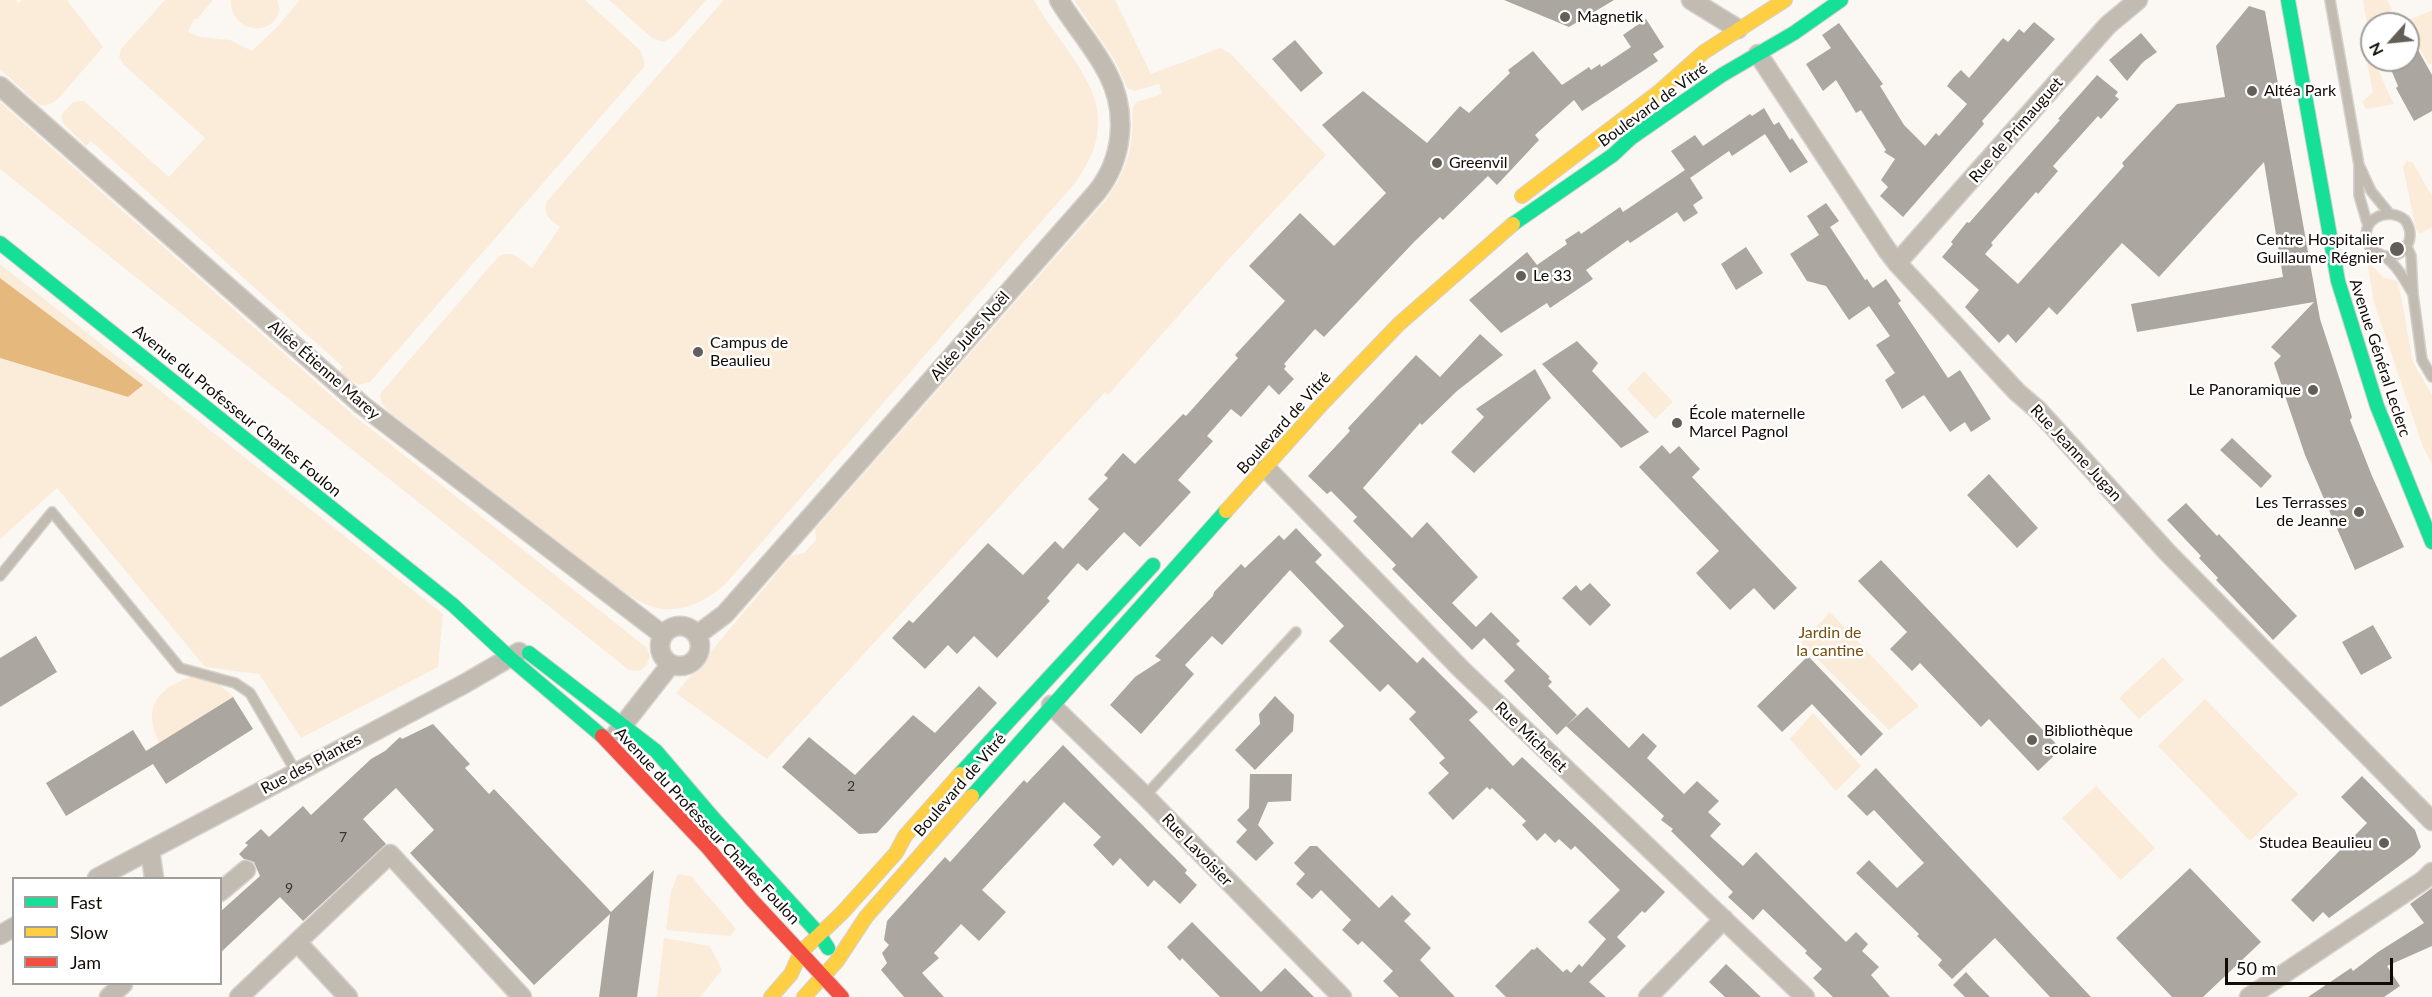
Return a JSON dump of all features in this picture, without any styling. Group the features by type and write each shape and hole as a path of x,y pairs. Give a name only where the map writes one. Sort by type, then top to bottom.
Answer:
{"main road":[{"name":"Boulevard de Vitré","path":"804,997 837,961 862,922 1051,705 1366,357 1420,304 1488,243 1551,194 1613,156 1647,127 1722,75 1785,0"},
{"name":"Boulevard de Vitré","path":"1513,203 1660,91 1688,64 1748,42 1794,33 1841,0"},
{"name":"Avenue Général Leclerc","path":"2288,0 2340,291 2391,447 2432,542"},
{"name":"Avenue du Professeur Charles Foulon","path":"0,243 453,605 484,619 610,743 801,952"},
{"name":"Boulevard de Vitré","path":"1304,403 1327,379"},
{"name":"Boulevard de Vitré","path":"771,997 791,974 801,952 842,913 896,853 905,836 1010,718 1162,556"},
{"name":"Avenue du Professeur Charles Foulon","path":"517,653 623,724 656,751 703,807 819,934"},
{"path":"819,934 837,961"},
{"path":"801,952 842,997"}],"street":[{"name":"Allée Jules Noël","path":"697,635 725,614 1107,178 1114,164 1120,138 1120,119 1114,87 1101,60 1059,0"},
{"path":"1691,0 1748,42"},
{"name":"Rue de Primauguet","path":"1897,263 2108,25 2138,0"},
{"name":"Rue Jeanne Jugan","path":"1748,42 1897,263 2017,392 2038,410 2168,552 2432,821"},
{"name":"Allée Étienne Marey","path":"0,86 362,405 663,635"},
{"name":"Rue Michelet","path":"1266,468 1461,669 1805,997"},
{"path":"673,627 687,627 697,635 700,648 695,660 683,667 665,660 660,648 663,635 673,627"},
{"name":"Rue des Plantes","path":"101,877 464,684 517,653"},
{"path":"610,743 671,664"},
{"name":"Rue Lavoisier","path":"1051,705 1145,796 1342,997"},
{"path":"150,850 154,877"},
{"path":"239,997 390,854 522,997"},
{"path":"222,890 246,870"},
{"path":"2249,997 2424,880 2432,872"},
{"path":"1648,997 1724,919"},
{"path":"297,942 348,997"},
{"path":"109,997 122,985"}],"lane":[{"path":"2330,0 2359,165 2359,195 2368,226 2366,237 2370,248 2385,256 2413,294"},
{"path":"2359,165 2371,191 2390,213 2400,216 2408,225 2411,236 2407,247 2397,255 2385,256"},
{"path":"2368,226 2374,218 2390,213"},
{"path":"2407,247 2412,266 2413,294 2422,360 2432,378"},
{"path":"0,576 52,512 180,668 235,683 250,693 296,772"},
{"path":"1145,796 1296,632"}],"green space":[{"path":"0,0 15,0 19,3 22,0 67,0 103,47 58,99 51,104 38,104 0,69"},
{"path":"165,0 213,0 197,19 194,19 188,32 200,37 230,40 252,51 300,0 585,0 640,50 644,67 370,382 358,385 339,372 343,367 91,141 86,146 62,122 62,114 73,102 84,101 169,177 205,138 124,65 119,57 121,49"},
{"path":"231,0 277,0 280,9 268,26 251,28 237,18 232,10"},
{"path":"609,0 706,0 674,36 663,42 652,38"},
{"path":"724,0 1034,0 1090,87 1097,108 1098,131 1091,155 1075,183 728,581 711,595 691,605 670,609 659,608 641,602 623,592 388,411 382,404 380,394 498,257 512,254 532,268 560,227 547,214 547,201"},
{"path":"1074,0 1115,0 1151,74 1220,48 1230,53 1326,155 1225,263 1108,395 1105,392 767,759 676,693 791,556 804,553 816,540 815,529 1105,201 1116,185 1127,159 1131,141 1133,107 1137,102 1162,94 1159,84 1135,91 1128,89 1114,59"},
{"path":"2363,0 2387,0 2392,10 2388,12 2365,12"},
{"path":"2432,10 2432,63 2429,65 2420,49 2420,15"},
{"path":"2369,72 2379,72 2394,104 2366,109 2362,102 2373,92"},
{"path":"0,102 352,414 647,648 650,657 646,666 639,671 629,670 0,169"},
{"path":"2407,161 2413,163 2432,196 2432,227 2420,234 2416,229 2403,167"},
{"path":"2367,260 2384,278 2397,281 2413,362 2432,395 2432,464 2423,447 2374,303"},
{"path":"0,264 443,614 438,667 301,738 259,674 205,667 57,488 0,539 0,358 128,397 142,385 0,278"},
{"path":"1644,371 1673,402 1655,419 1627,389"},
{"name":"Jardin de la cantine","path":"1830,612 1919,706 1889,730 1801,643"},
{"path":"2163,657 2184,680 2139,719 2119,698"},
{"path":"194,676 215,682 233,697 159,743 152,719 156,700 171,686"},
{"path":"2205,699 2298,794 2250,841 2158,746"},
{"path":"1813,713 1861,766 1836,791 1790,739"},
{"path":"2096,786 2155,848 2121,880 2062,818"},
{"path":"678,874 691,876 736,929 730,936 666,930 671,891"},
{"path":"664,938 710,946 722,970 700,997 657,997"}],"shaded area":[{"path":"0,278 143,385 128,397 0,358"}],"building":[{"name":"Magnetik","path":"1504,0 1614,0 1569,27"},
{"path":"2249,6 2265,11 2320,319 2352,417 2350,420 2404,547 2355,570 2305,455 2274,363 2281,356 2271,347 2314,302 2137,332 2131,304 2283,277 2264,162 2159,277 2122,243 2057,315 2049,307 2016,343 2008,334 1999,343 1965,307 1979,290 1942,257 1967,222 1969,223 2097,75 2118,92 2115,96 2119,99 2101,119 2098,116 2053,166 2058,171 1991,243 1993,245 1985,254 2018,284 2124,166 2122,163 2177,104 2225,97 2216,46"},
{"path":"1646,19 1664,47 1653,54 1658,61 1582,111 1574,100 1535,135 1539,140 1497,185 1488,176 1443,220 1440,217 1414,242 1324,337 1315,329 1284,364 1286,366 1284,369 1294,379 1279,395 1269,385 1241,417 1231,409 1207,436 1213,441 1178,480 1191,492 1140,547 1124,532 1087,571 1078,563 1047,598 1050,601 997,658 974,636 957,654 948,645 925,669 892,638 909,620 913,623 988,543 1023,575 1055,541 1063,549 1099,509 1088,499 1108,478 1104,475 1123,453 1135,464 1183,414 1186,416 1238,358 1235,355 1285,301 1249,266 1300,213 1334,246 1386,193 1322,125 1363,91 1427,143 1460,106 1469,113 1510,73 1508,70 1533,51 1562,85 1589,67 1591,70 1600,64 1601,67 1631,47 1623,35"},
{"path":"2034,22 2055,39 1982,121 1984,124 1903,217 1880,196 1888,187 1881,180 1895,159 1884,152 1886,150 1861,110 1856,113 1836,80 1823,91 1806,64 1831,48 1822,35 1839,23 1883,84 1880,86 1904,125 1925,146 1936,133 1939,136 1967,104 1947,86 1953,78 1961,70 1969,78 2003,38 2008,42 2019,29 2024,33"},
{"path":"2141,33 2157,52 2143,62 2127,81 2109,60"},
{"path":"1295,40 1323,73 1301,92 1272,59"},
{"path":"2420,54 2432,75 2432,111 2414,121 2396,88 2398,86 2392,72 2420,72"},
{"path":"1764,108 1774,125 1779,122 1808,162 1790,173 1765,134 1732,156 1729,151 1690,178 1703,198 1693,205 1698,213 1684,222 1677,212 1630,243 1628,240 1586,270 1593,279 1550,308 1547,303 1501,333 1469,300 1527,252 1537,265 1567,244 1565,240 1579,231 1581,234 1620,207 1623,212 1685,170 1671,151 1695,135 1703,146 1750,114 1752,116"},
{"path":"1826,203 1839,221 1830,227 1865,280 1867,279 1873,288 1886,279 1901,301 1898,303 1948,378 1960,370 1991,419 1971,432 1965,422 1950,432 1924,395 1902,409 1885,380 1895,373 1876,345 1890,336 1869,306 1849,320 1826,286 1807,281 1790,254 1819,235 1807,216"},
{"path":"1746,247 1763,273 1736,290 1721,264"},
{"path":"1480,334 1503,355 1457,391 1422,425 1420,423 1363,488 1412,538 1427,522 1478,577 1452,603 1476,627 1491,612 1520,641 1516,644 1550,677 1548,678 1552,682 1548,686 1577,715 1557,735 1504,681 1515,670 1484,638 1472,650 1392,569 1396,565 1353,521 1357,517 1331,491 1327,494 1308,476 1350,431 1348,428 1416,355 1440,377"},
{"path":"1577,341 1598,363 1592,371 1649,432 1621,448 1542,364"},
{"path":"1535,369 1551,398 1474,473 1451,452 1484,417 1476,409"},
{"path":"2232,438 2272,476 2261,488 2220,450"},
{"path":"1662,445 1670,454 1679,446 1700,469 1692,477 1797,588 1774,610 1754,588 1730,610 1696,573 1719,551 1639,467"},
{"path":"1989,474 2038,528 2017,548 1967,495"},
{"path":"2186,503 2217,536 2219,534 2297,616 2273,640 2216,580 2218,578 2199,558 2201,556 2167,520"},
{"path":"1296,528 1322,555 1315,562 1417,663 1423,657 1478,712 1469,720 1513,766 1522,757 1665,892 1645,913 1642,911 1617,937 1626,946 1589,982 1606,997 1506,997 1495,986 1532,949 1537,947 1563,972 1567,969 1571,973 1579,964 1582,967 1606,939 1588,922 1620,890 1575,846 1571,850 1559,839 1555,843 1545,833 1537,841 1522,825 1526,821 1492,788 1490,790 1487,787 1453,820 1428,793 1449,773 1439,763 1445,758 1409,719 1416,712 1388,684 1380,692 1329,641 1344,626 1290,570 1222,645 1212,636 1185,665 1194,674 1141,734 1110,705 1135,677 1161,660 1155,656 1241,564 1245,568 1279,535 1284,540"},
{"path":"1881,560 2061,749 2038,771 1989,719 1981,727 1920,663 1912,671 1890,649 1907,632 1858,581"},
{"path":"1590,583 1611,605 1590,626 1562,598 1576,585 1581,591"},
{"path":"2373,625 2392,658 2361,675 2342,642"},
{"path":"36,636 57,672 0,707 0,658"},
{"path":"1808,656 1883,734 1861,756 1812,704 1782,732 1757,706"},
{"path":"979,686 997,703 877,833 859,834 782,767 809,737 855,775 913,715 935,733"},
{"path":"1275,696 1294,715 1293,731 1255,770 1235,750 1260,724 1259,714"},
{"path":"233,697 253,729 166,784 153,764 66,816 46,783 133,730 146,751"},
{"path":"1587,707 1629,748 1643,733 1657,746 1647,758 1684,794 1697,781 1719,801 1708,812 1721,824 1710,836 1743,866 1756,852 1846,942 1856,932 1868,944 1862,951 1879,967 1871,975 1890,997 1833,997 1813,978 1822,969 1805,953 1807,951 1763,909 1753,920 1728,897 1733,892 1671,831 1673,829 1661,820 1664,816 1566,726"},
{"path":"433,724 470,764 465,768 489,794 494,789 611,912 654,870 637,997 599,997 610,914 534,985 410,853 434,830 396,788 363,819 386,844 303,921 280,897 222,951 222,910 260,876 254,862 244,859 239,854 248,845 245,843 261,829 269,837 303,806 311,815 371,759 385,751 400,737 402,739"},
{"path":"1063,745 1187,870 1185,873 1197,885 1180,904 1154,880 1148,887 1120,858 1113,866 1093,845 1101,837 1064,802 982,890 1006,912 979,941 961,924 934,953 939,958 922,973 944,997 904,997 881,970 887,963 882,953 889,945 884,940 887,921 945,857 950,862 1024,780 1027,783"},
{"path":"1876,768 2091,997 2050,997 1995,938 1952,979 1938,965 1942,960 1917,936 1919,934 1856,873 1869,860 1897,888 1924,863 1874,810 1867,816 1847,796"},
{"path":"1250,774 1292,774 1291,801 1268,802 1258,825 1274,843 1256,861 1236,842 1247,830 1237,820 1249,808"},
{"name":"Studea Beaulieu","path":"2362,776 2415,830 2421,847 2414,855 2329,918 2323,912 2313,922 2291,900 2367,823 2341,797"},
{"path":"1310,846 1317,846 1379,908 1392,895 1411,914 1404,921 1431,948 1420,960 1455,997 1399,997 1383,981 1393,971 1362,941 1358,945 1342,930 1351,920 1321,890 1312,899 1296,884 1305,874 1294,863"},
{"path":"2190,868 2261,942 2203,997 2172,997 2116,938"},
{"path":"2432,888 2432,946 2387,966 2400,986 2384,997 2308,997 2351,968 2353,971 2424,923 2410,904"},
{"path":"1192,922 1261,992 1285,968 1314,997 1220,997 1182,958 1180,961 1167,947"},
{"path":"1726,964 1761,997 1725,997 1709,982"},
{"path":"1966,972 1990,997 1965,997 1953,985"}],"traffic: fast":[{"path":"1513,224 1613,155 1631,138 1722,75 1794,33 1841,0"},
{"path":"2288,0 2338,281 2377,406 2432,542"},
{"path":"0,243 453,605 509,657 602,736"},
{"path":"972,796 1226,511"},
{"path":"960,774 1153,565"},
{"path":"529,653 656,751 715,820 819,934 828,948"}],"traffic: slow":[{"path":"1522,196 1660,91 1704,52 1785,0"},
{"path":"1226,511 1322,404 1399,324 1513,224"},
{"path":"771,997 791,974 801,952 842,913 896,853 905,836 960,774"},
{"path":"804,997 837,961 866,917 972,796"}],"traffic: jam":[{"path":"602,736 708,848 751,899 842,997"}],"place":[{"name":"Magnetik","path":"1565,17"},
{"name":"Altéa Park","path":"2252,91"},
{"name":"Greenvil","path":"1437,163"},
{"name":"Centre Hospitalier Guillaume Régnier","path":"2397,249"},
{"name":"Le 33","path":"1521,276"},
{"name":"Campus de Beaulieu","path":"698,352"},
{"name":"Le Panoramique","path":"2313,390"},
{"name":"École maternelle Marcel Pagnol","path":"1677,423"},
{"name":"Les Terrasses de Jeanne","path":"2359,512"},
{"name":"Bibliothèque scolaire","path":"2032,740"},
{"name":"Studea Beaulieu","path":"2384,843"}]}
